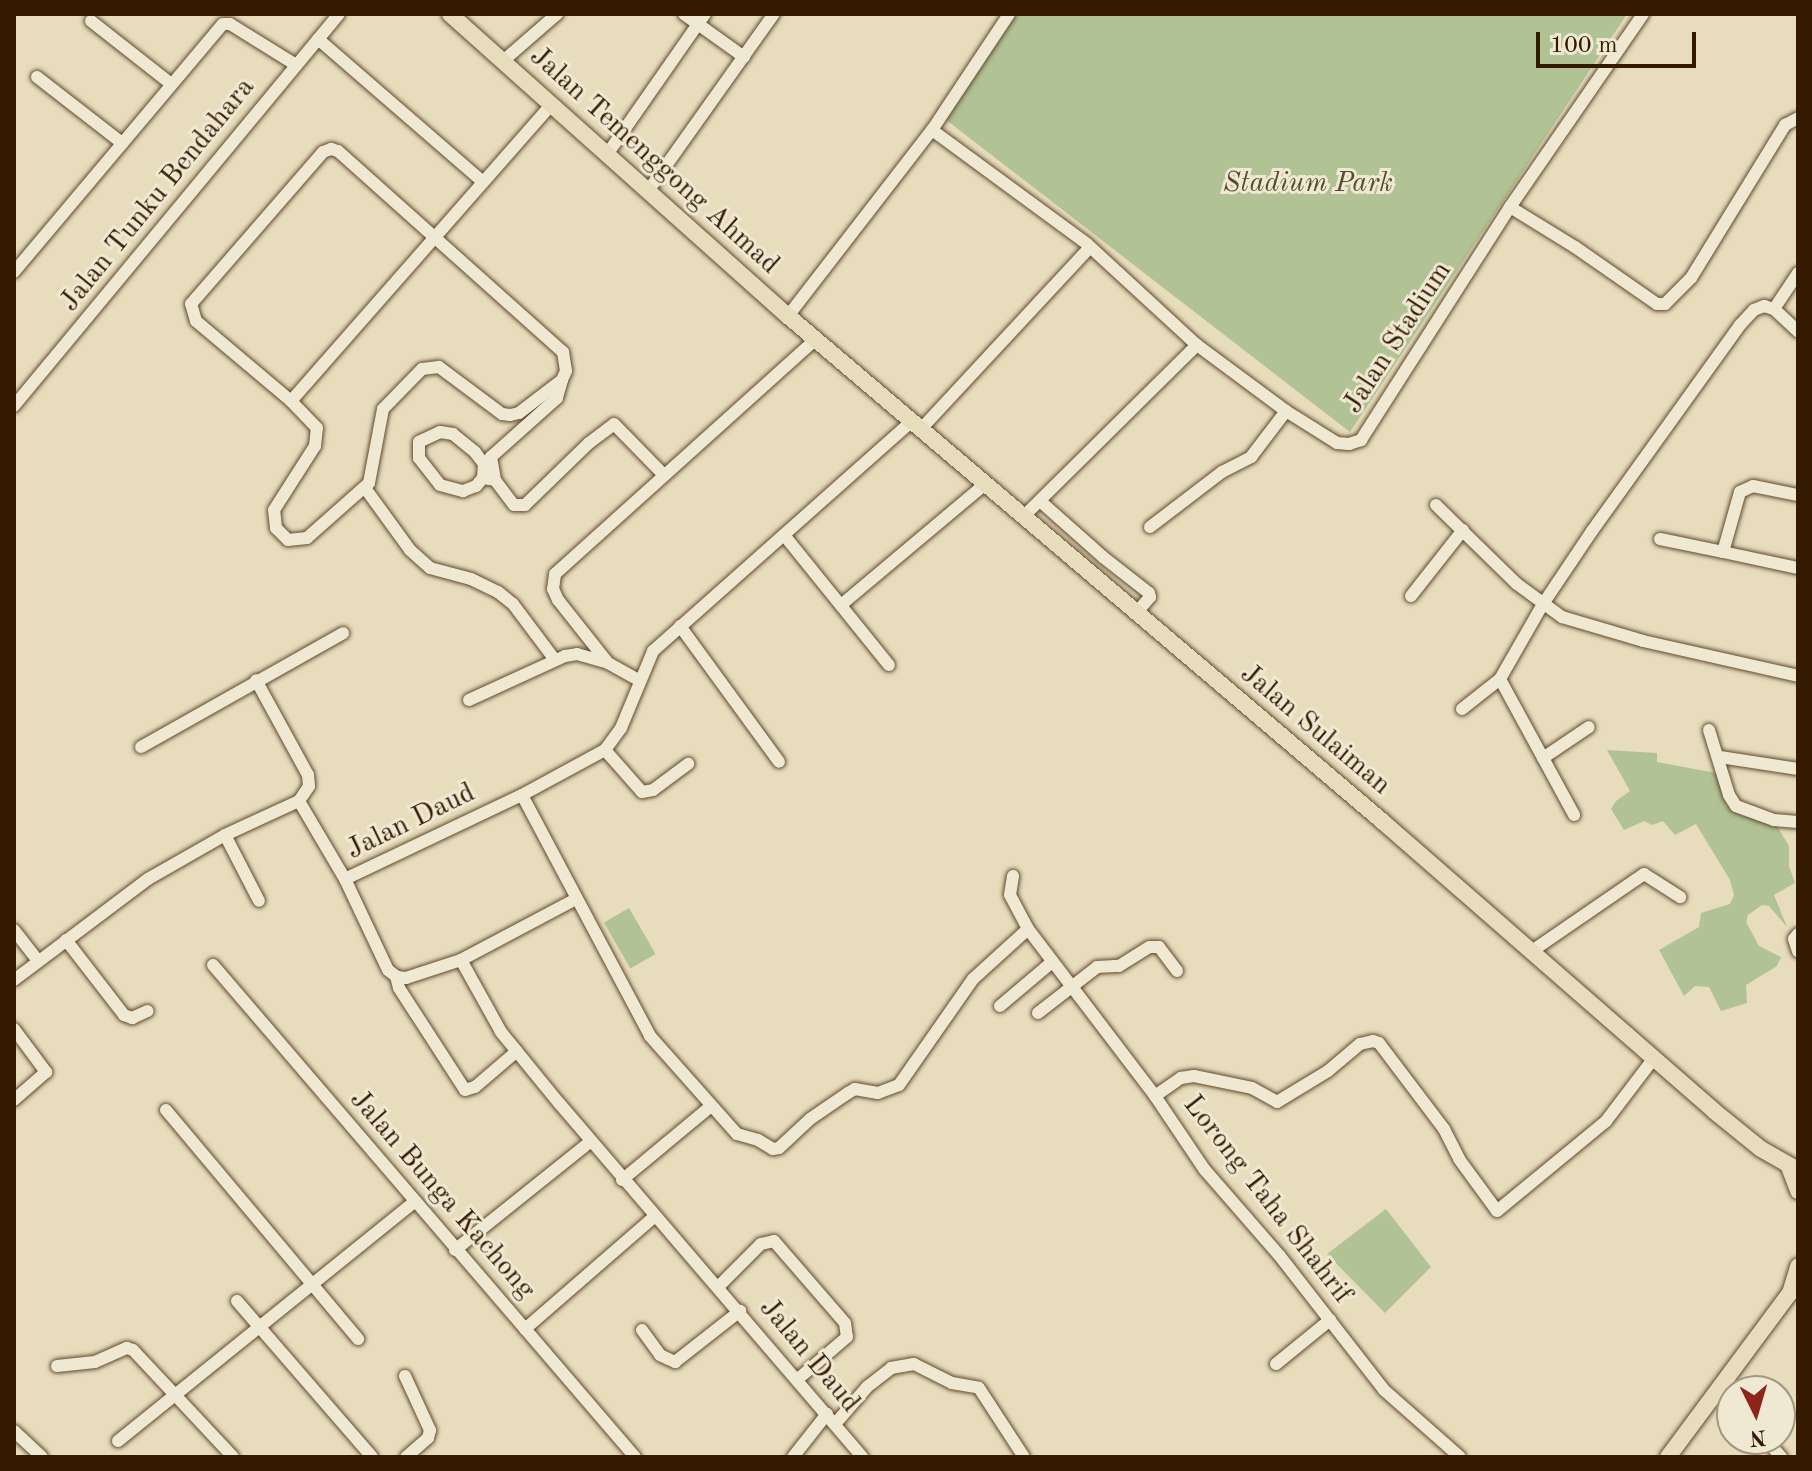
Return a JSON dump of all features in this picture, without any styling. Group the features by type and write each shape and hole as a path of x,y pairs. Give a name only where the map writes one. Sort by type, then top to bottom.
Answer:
{"main road":[{"name":"Jalan Temenggong Ahmad","path":"450,14 788,316"},
{"name":"Jalan Sulaiman","path":"788,316 1751,1141 1794,1168 1798,1191"},
{"path":"1730,1375 1794,1290 1798,1266"},
{"path":"1668,1457 1716,1393"}],"street":[{"name":"Jalan Tunku Bendahara","path":"16,399 339,14"},
{"path":"503,61 557,14"},
{"path":"684,14 701,19 744,57"},
{"path":"648,191 774,14"},
{"path":"788,316 932,130 1009,14"},
{"name":"Jalan Stadium","path":"932,130 1090,247 1197,345 1286,411 1337,443 1361,440 1510,207 1643,14"},
{"path":"608,153 701,19"},
{"path":"91,21 171,84"},
{"path":"14,272 223,24 230,24 296,65"},
{"path":"318,39 483,182"},
{"path":"37,77 122,143"},
{"path":"291,401 552,104"},
{"path":"1510,207 1575,247 1657,304 1665,304 1671,302 1691,278 1785,125 1798,118"},
{"path":"489,479 491,457 557,398 562,380 567,362 563,352 338,151 331,149 323,152 191,304 196,321 313,421 318,438 274,510 281,536 288,540 307,538 365,488 372,478 383,409 422,369 439,367 502,414 510,415 519,413 562,380"},
{"name":"Jalan Daud","path":"517,1051 475,1087 465,1090 399,988 396,976 388,970 345,879 522,795 605,750 621,728 653,651 784,535 916,425 1090,247"},
{"path":"1778,312 1798,273"},
{"path":"1462,709 1500,679 1543,604 1740,325 1754,310 1764,306 1778,312 1798,331"},
{"path":"608,663 558,600 553,589 555,574 816,339"},
{"path":"1023,517 1197,345"},
{"path":"1150,527 1222,472 1251,457 1286,411"},
{"path":"489,479 463,491 440,485 419,458 419,442 440,432 453,434 468,442 484,464 489,479 514,505 525,505 589,443 614,424 664,475"},
{"path":"841,605 985,484"},
{"path":"1723,552 1740,492 1753,486 1798,495"},
{"path":"365,488 410,550 430,568 471,579 498,592 513,604 555,660"},
{"path":"1040,501 1149,593 1150,597 1136,613"},
{"path":"1436,505 1543,604 1562,617 1583,625 1798,676"},
{"path":"1411,596 1463,530"},
{"path":"784,535 889,665"},
{"path":"1660,539 1798,568"},
{"path":"1087,571 1103,557"},
{"path":"680,626 779,762"},
{"path":"141,747 343,633"},
{"path":"469,700 555,660 577,654 608,663 640,681"},
{"path":"1500,679 1574,815"},
{"path":"14,980 148,879 225,835 299,801 309,786 308,775 256,680"},
{"path":"1543,758 1589,727"},
{"path":"1709,730 1720,757 1729,795 1736,806 1765,818 1798,822"},
{"path":"605,750 642,792 653,790 688,764"},
{"path":"1720,757 1798,769"},
{"path":"522,795 650,1036 737,1134 773,1149 779,1148 810,1119 855,1089 878,1093 890,1090 907,1074 973,979 1028,929"},
{"path":"299,801 345,879"},
{"path":"225,835 259,901"},
{"path":"1532,951 1644,874 1680,897"},
{"name":"Lorong Taha Shahrif","path":"1013,876 1010,895 1028,929 1155,1096 1205,1170 1279,1255 1384,1390 1460,1457"},
{"path":"396,976 416,976 461,960 576,899"},
{"path":"14,930 38,961"},
{"path":"1798,934 1794,939 1798,951"},
{"path":"66,940 124,1015 132,1018 148,1011"},
{"path":"1038,1013 1097,967 1119,966 1150,947 1159,947 1177,971"},
{"name":"Jalan Daud","path":"461,960 501,1032 622,1180 740,1311 862,1457"},
{"path":"1000,1006 1052,962"},
{"name":"Jalan Bunga Kachong","path":"213,965 635,1457"},
{"path":"14,1029 46,1068 43,1076 14,1100"},
{"path":"1155,1096 1181,1078 1194,1076 1239,1084 1277,1102 1328,1071 1360,1044 1379,1043 1444,1129 1459,1159 1497,1211 1606,1121 1654,1058"},
{"path":"622,1180 711,1106"},
{"path":"166,1110 358,1339"},
{"path":"455,1250 590,1142"},
{"path":"118,1441 415,1201"},
{"path":"525,1329 655,1216"},
{"path":"718,1287 767,1241 774,1241 815,1288 845,1323 847,1337 798,1379"},
{"path":"237,1301 372,1457"},
{"path":"642,1330 660,1355 675,1362 740,1311"},
{"path":"1276,1364 1330,1320"},
{"path":"57,1366 106,1360 127,1348 233,1457"},
{"path":"793,1457 831,1419 891,1368 914,1364 952,1383 979,1388 1024,1457"},
{"path":"405,1376 430,1430 428,1438 406,1457"},
{"path":"14,1431 42,1457"}],"green space":[{"name":"Stadium Park","path":"1017,14 1627,14 1350,432 945,119"},
{"path":"1607,750 1657,753 1657,762 1716,773 1726,805 1737,814 1777,826 1789,846 1789,866 1795,883 1774,895 1787,927 1769,906 1762,905 1748,915 1746,922 1759,946 1781,957 1777,966 1746,985 1747,1003 1721,1011 1709,987 1695,986 1684,996 1659,950 1699,927 1701,913 1730,904 1734,895 1730,880 1696,824 1675,835 1663,821 1652,825 1644,821 1624,830 1611,809 1630,791"},
{"path":"629,908 656,954 630,968 604,922"},
{"path":"1386,1209 1431,1267 1385,1313 1327,1254"}]}
